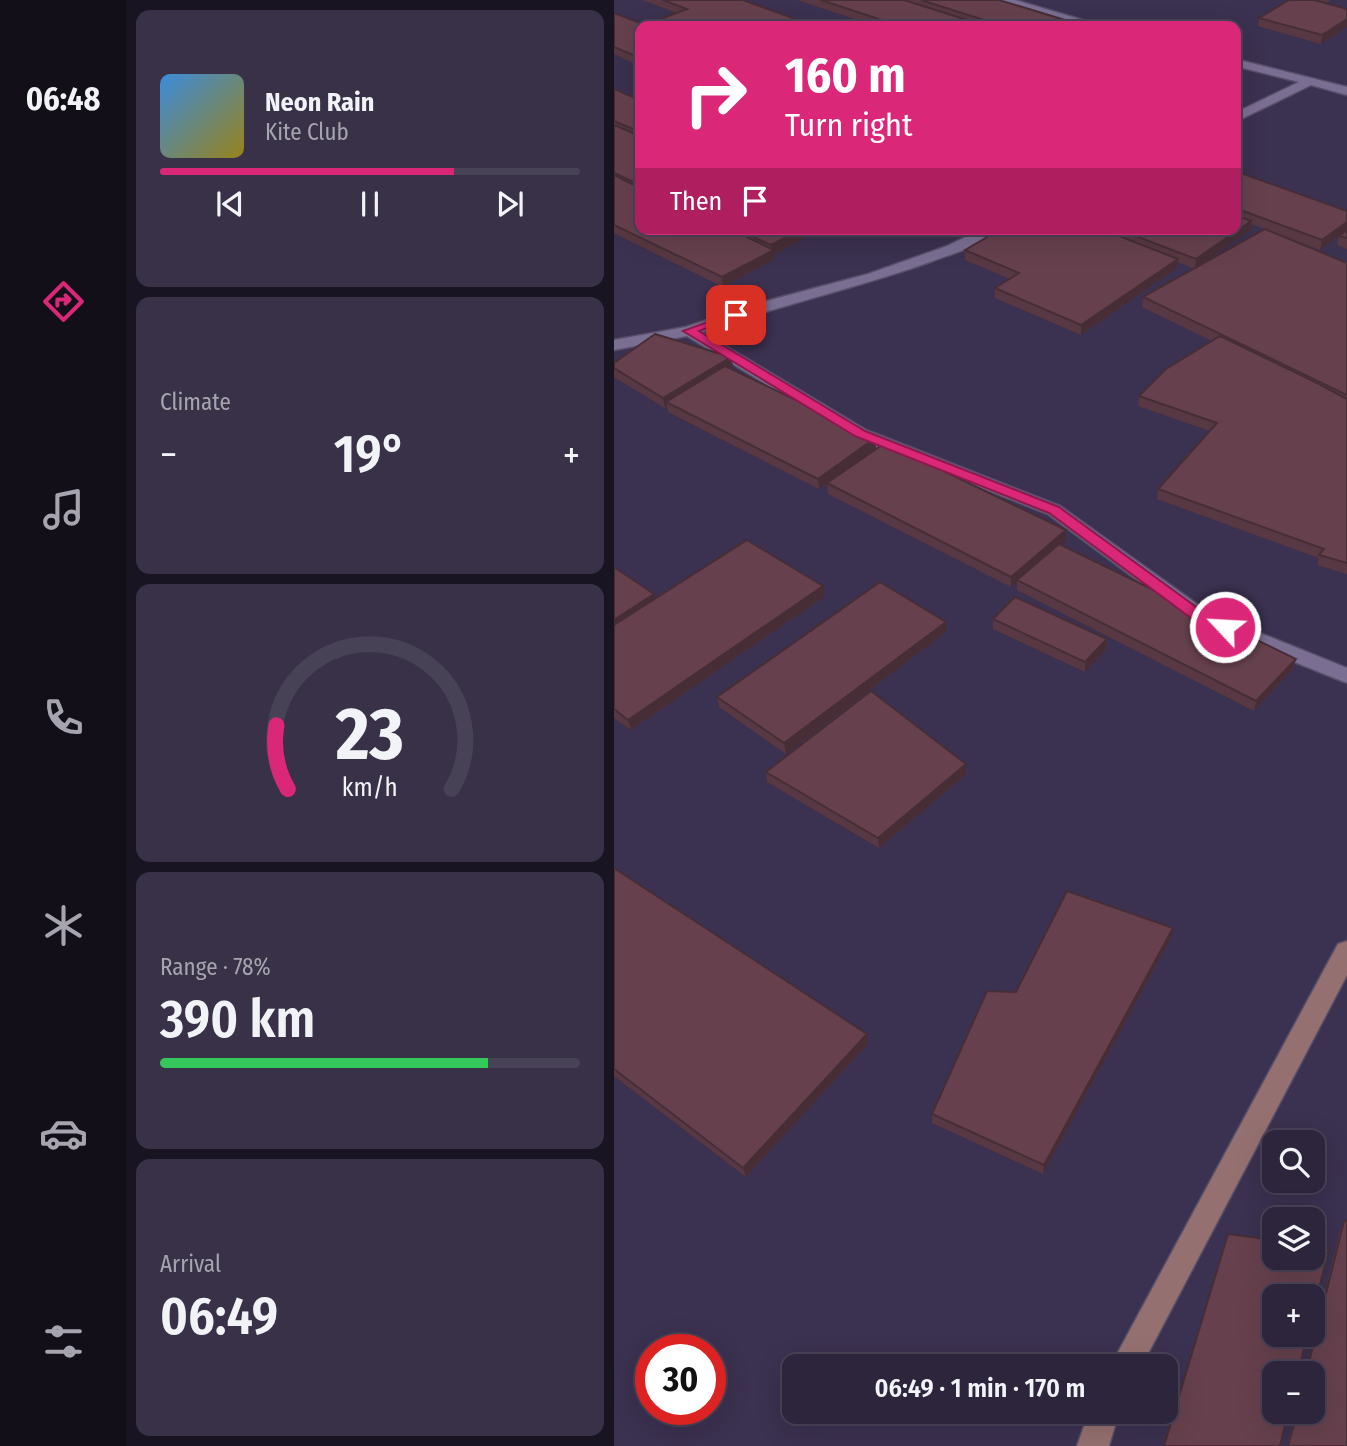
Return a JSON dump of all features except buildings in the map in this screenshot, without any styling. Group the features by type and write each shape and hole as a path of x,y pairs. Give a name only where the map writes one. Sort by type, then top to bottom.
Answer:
{"street":[{"path":"1003,0 1078,21"},
{"path":"1241,64 1347,91"},
{"path":"1241,115 1311,82"},
{"path":"614,345 689,331 760,307 872,277 952,249 981,235"},
{"path":"689,331 860,433 1054,510 1201,617 1347,676"},
{"path":"1132,1354 1347,951"},
{"path":"1093,1446 1100,1424"}],"route":[{"path":"736,315 689,331 860,433 1054,510 1201,617 1225,627"}]}
